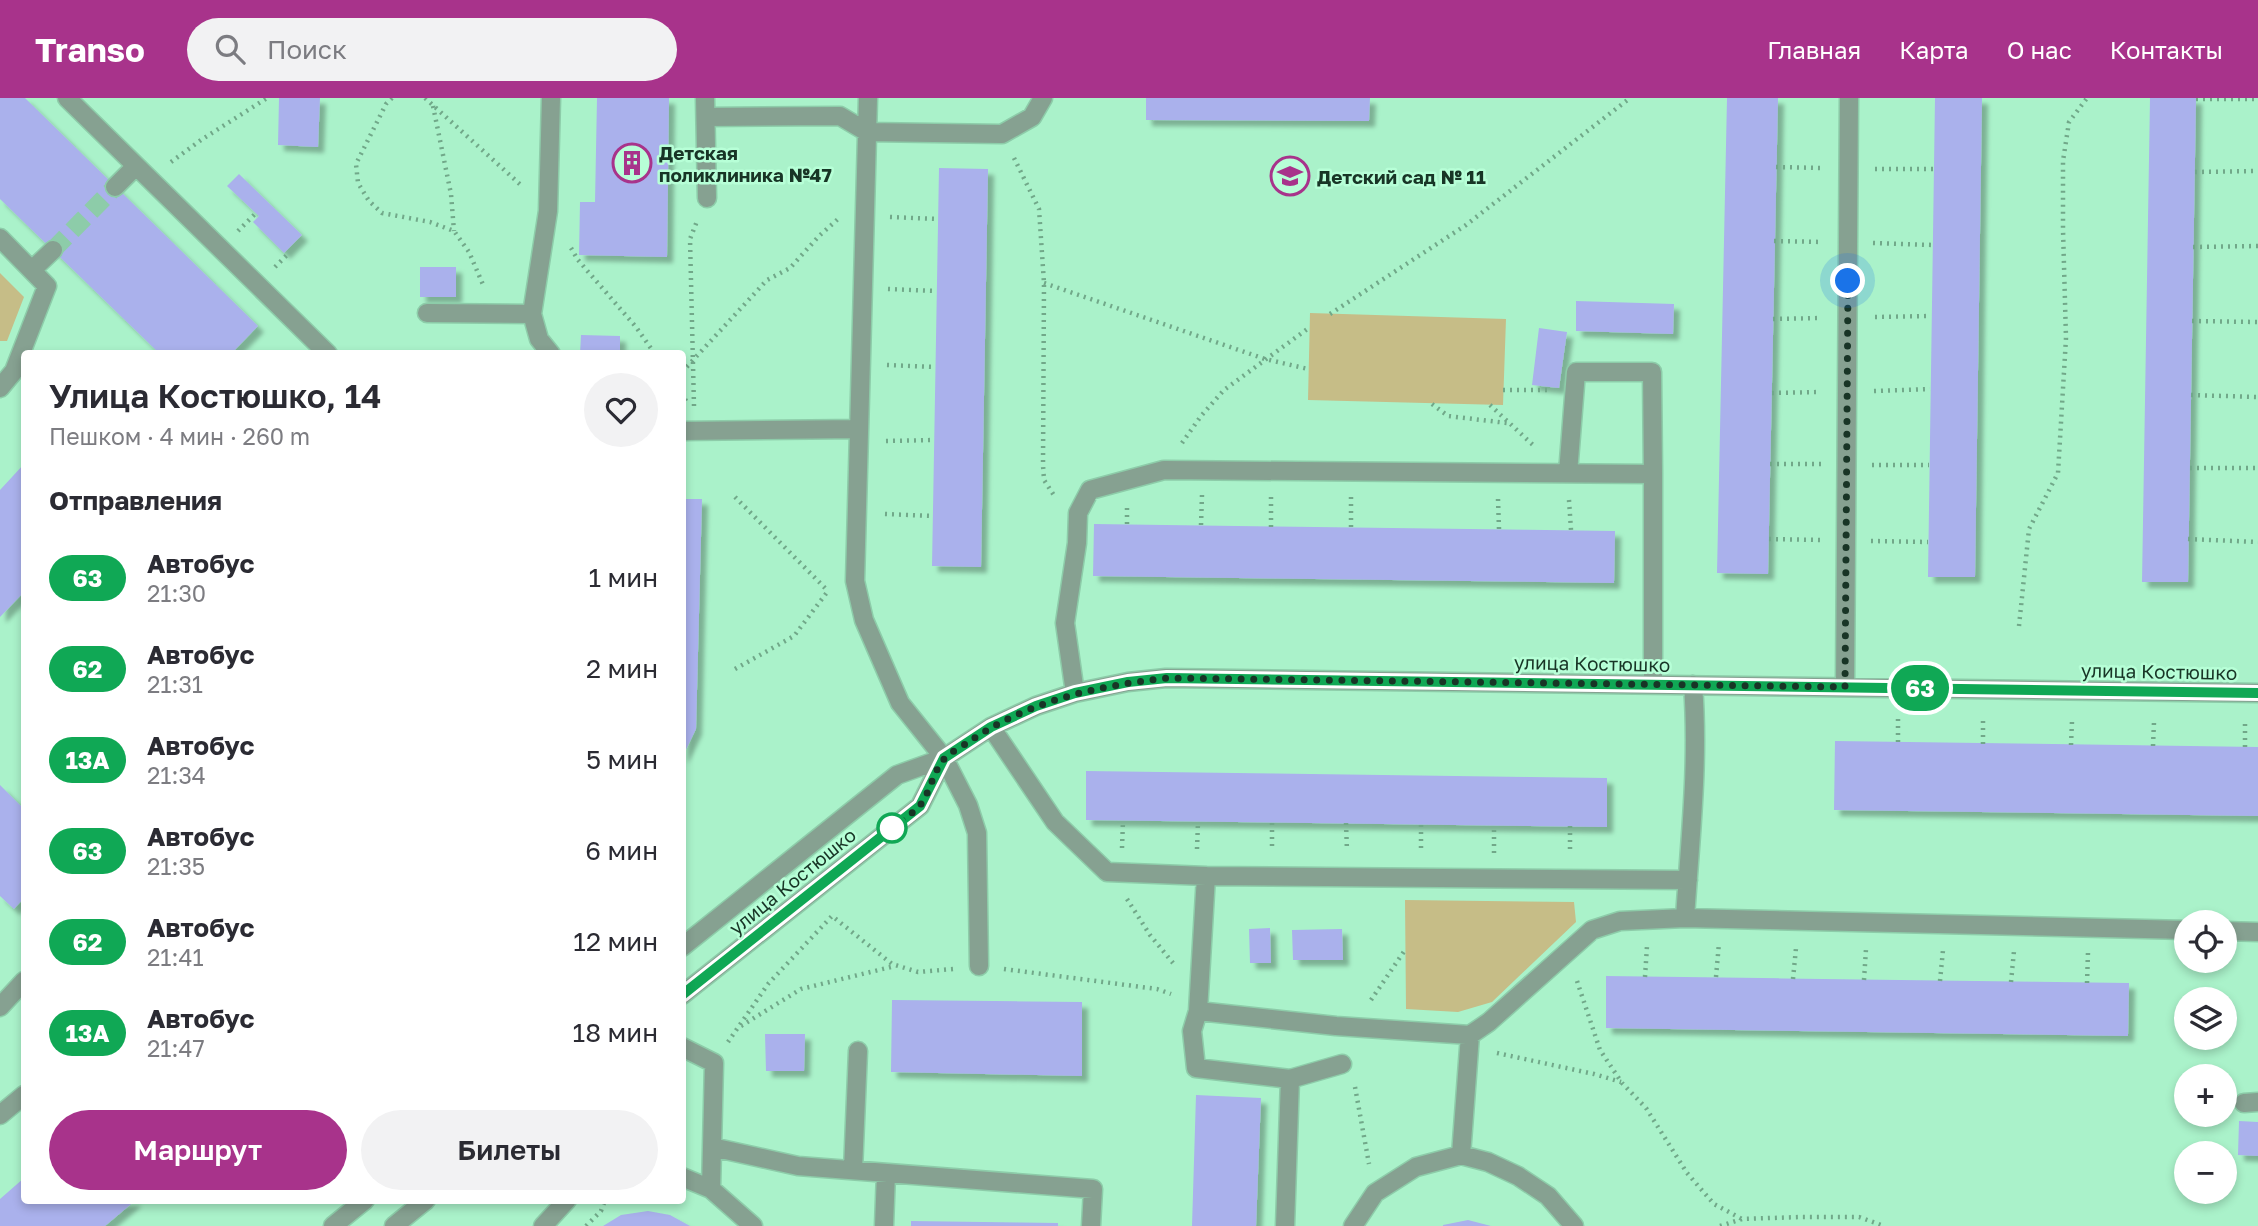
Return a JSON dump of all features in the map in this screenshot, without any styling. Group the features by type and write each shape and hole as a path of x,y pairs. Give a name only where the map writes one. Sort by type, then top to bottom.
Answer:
{"street":[{"path":"67,98 324,350"},
{"path":"548,350 538,339 532,314 548,211 551,98"},
{"path":"705,98 707,198"},
{"path":"868,98 855,581 864,620 900,703 944,758 968,804 977,834 979,966"},
{"path":"706,117 840,116 867,132 1002,134 1032,117 1043,98"},
{"path":"1845,687 1849,98"},
{"path":"115,187 135,167"},
{"path":"0,238 47,286 22,350"},
{"path":"32,270 52,250"},
{"path":"426,313 532,314"},
{"path":"0,388 14,371 21,353"},
{"path":"1568,473 1576,372 1652,372 1653,684"},
{"path":"688,431 860,435"},
{"path":"1075,693 1065,623 1077,543 1078,513 1090,490 1164,470 1653,474"},
{"name":"улица Костюшко","path":"686,944 897,775 944,758 991,727 1036,706 1075,693 1128,682 1167,678 2258,693"},
{"path":"1685,918 1693,818 1696,718 1693,685"},
{"path":"991,727 1055,822 1107,872 1206,876 1688,880"},
{"name":"улица Костюшко","path":"686,992 920,806 944,758"},
{"path":"1206,876 1199,1008 1192,1031 1196,1068 1290,1079 1348,1070"},
{"path":"1461,1155 1469,1041 1592,930 1620,921 1685,918 2174,930"},
{"path":"2237,931 2258,932"},
{"path":"0,1007 21,984"},
{"path":"1199,1008 1469,1041"},
{"path":"686,1049 714,1063 711,1189"},
{"path":"853,1170 858,1051"},
{"path":"1285,1226 1290,1079"},
{"path":"0,1115 21,1097"},
{"path":"712,1147 798,1166 1093,1189 1091,1226"},
{"path":"1353,1226 1375,1193 1416,1167 1461,1155 1488,1162 1518,1177 1548,1196 1574,1226"},
{"path":"884,1226 886,1173"},
{"path":"686,1180 711,1189 753,1226"},
{"path":"333,1226 360,1204"},
{"path":"394,1226 421,1204"},
{"path":"543,1226 563,1204"}],"path":[{"path":"135,167 160,170 267,98"},
{"path":"392,98 386,104 356,164 358,183 369,201 382,213 430,222 454,231"},
{"path":"1330,314 1466,225 1630,98"},
{"path":"2020,626 2029,529 2058,473 2066,338 2063,161 2069,122 2087,98"},
{"path":"2196,99 2258,99"},
{"path":"433,105 451,194 454,231 469,252 495,313"},
{"path":"1002,134 1039,209 1044,283 1044,480 1054,497 1078,513"},
{"path":"2195,172 2258,171"},
{"path":"686,368 767,280 790,268 819,236 866,193"},
{"path":"688,431 693,360 690,239 707,198"},
{"path":"866,216 938,219"},
{"path":"2193,247 2258,246"},
{"path":"1044,283 1265,359 1308,369"},
{"path":"863,288 936,291"},
{"path":"2192,321 2258,322"},
{"path":"1164,470 1200,416 1224,390 1310,327"},
{"path":"860,365 935,367"},
{"path":"1503,390 1574,390"},
{"path":"2191,395 2258,397"},
{"path":"686,399 688,431"},
{"path":"1432,404 1447,416 1508,424"},
{"path":"1490,405 1508,424 1568,473"},
{"path":"860,435 934,440"},
{"path":"2190,468 2258,468"},
{"path":"735,497 828,592 864,620"},
{"path":"856,513 933,516"},
{"path":"2188,540 2258,542"},
{"path":"735,668 794,636 828,592"},
{"path":"1898,719 1898,742"},
{"path":"1983,720 1983,744"},
{"path":"2071,745 2072,721"},
{"path":"2154,722 2154,746"},
{"path":"2245,723 2245,747"},
{"path":"1121,890 1150,935 1175,965"},
{"path":"714,1063 768,984 832,916 866,945 896,965 918,972 979,966 1157,989 1199,1008"},
{"path":"1353,1027 1405,950"},
{"path":"1568,951 1600,1050 1622,1083 1646,1108 1687,1172 1714,1204 1742,1219"},
{"path":"738,1028 801,989 896,965"},
{"path":"1469,1041 1622,1083"},
{"path":"1348,1070 1375,1193"},
{"path":"586,1226 601,1211 604,1204"},
{"path":"1720,1226 1742,1219 1859,1217 1884,1226"}],"shaded area":[{"path":"0,273 24,297 7,341 0,341"},
{"path":"1310,313 1506,319 1503,405 1308,400"},
{"path":"1405,900 1574,902 1576,922 1492,1002 1458,1012 1406,1009"}],"building":[{"path":"0,98 25,98 258,326 235,350 156,350 0,199"},
{"path":"279,98 320,98 318,147 278,145"},
{"name":"Детская поликлиника №47","path":"597,98 669,98 667,257 579,255 580,202 595,202"},
{"path":"1146,98 1370,98 1369,121 1146,120"},
{"path":"1727,98 1778,98 1768,574 1717,573"},
{"path":"1935,98 1982,98 1975,577 1928,577"},
{"path":"2150,98 2196,98 2188,582 2142,582"},
{"path":"939,168 988,169 981,567 932,566"},
{"path":"239,174 302,235 284,253 253,222 259,216 227,186"},
{"path":"420,267 456,267 456,297 420,297"},
{"path":"1576,301 1674,304 1673,334 1576,331"},
{"path":"1539,328 1567,332 1559,388 1532,385"},
{"path":"581,335 620,336 620,350 580,350"},
{"path":"21,467 21,595 0,617 0,490"},
{"path":"686,499 702,499 696,729 686,750"},
{"path":"1094,524 1615,531 1614,583 1093,576"},
{"path":"1835,741 2258,747 2258,816 1834,810"},
{"path":"1086,771 1607,778 1607,827 1086,820"},
{"path":"0,785 21,806 21,901 14,909 0,896"},
{"path":"1270,928 1271,963 1250,963 1249,929"},
{"path":"1342,929 1343,960 1293,960 1292,930"},
{"path":"1606,976 2129,983 2128,1036 1606,1028"},
{"path":"892,1000 1082,1002 1082,1076 891,1072"},
{"path":"765,1034 805,1034 804,1071 766,1071"},
{"path":"1196,1095 1261,1098 1256,1226 1192,1226"},
{"path":"2239,1121 2258,1122 2258,1156 2238,1155"},
{"path":"21,1181 21,1204 131,1204 105,1226 0,1226 0,1199"},
{"path":"648,1211 670,1215 690,1226 603,1226 621,1215"},
{"path":"1468,1220 1491,1226 1443,1226 1443,1225"},
{"path":"911,1221 1058,1223 1058,1226 911,1226"}],"tunnel":[{"path":"53,250 115,187"}],"bus line":[{"name":"63","path":"686,992 920,806 944,758 991,727 1036,706 1075,693 1128,682 1167,678 2258,693"}],"place":[{"name":"Детская поликлиника №47","path":"632,163"},
{"name":"Детский сад № 11","path":"1290,176"}],"route":[{"path":"892,828 920,806 944,758 991,727 1055,699 1128,682 1167,678 1845,687 1848,281"}]}
